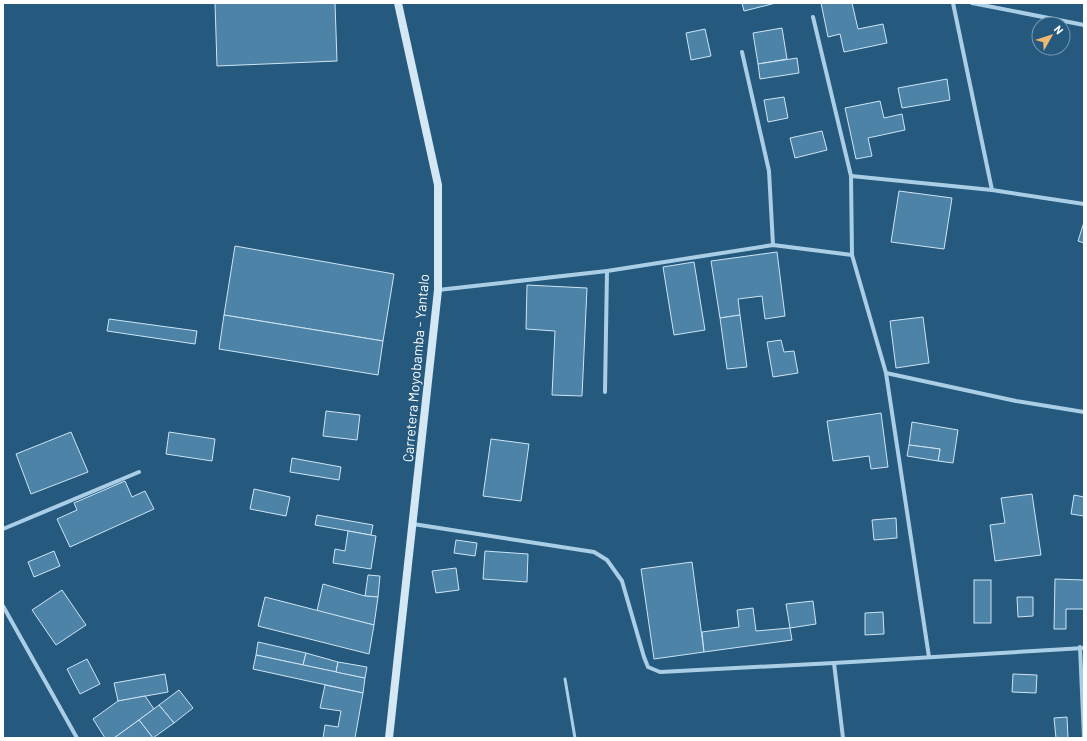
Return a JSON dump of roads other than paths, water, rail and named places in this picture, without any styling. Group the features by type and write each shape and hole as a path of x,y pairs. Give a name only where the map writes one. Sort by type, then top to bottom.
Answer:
{"main road":[{"name":"Carretera Moyobamba - Yantalo","path":"389,738 438,290 438,185 398,3"}],"street":[{"path":"953,3 992,190"},
{"path":"972,3 1084,25"},
{"path":"813,17 851,176 852,255 886,373 929,657"},
{"path":"742,52 769,171 773,245"},
{"path":"851,176 992,190 1084,204"},
{"path":"438,290 607,271 773,245 852,255"},
{"path":"605,392 607,271"},
{"path":"886,373 1016,401 1084,412"},
{"path":"3,529 138,472"},
{"path":"413,524 594,552 607,560 622,581 648,667 660,672 1082,648 1084,738"},
{"path":"3,606 77,738"},
{"path":"834,663 843,738"}],"lane":[{"path":"565,679 575,738"}]}
